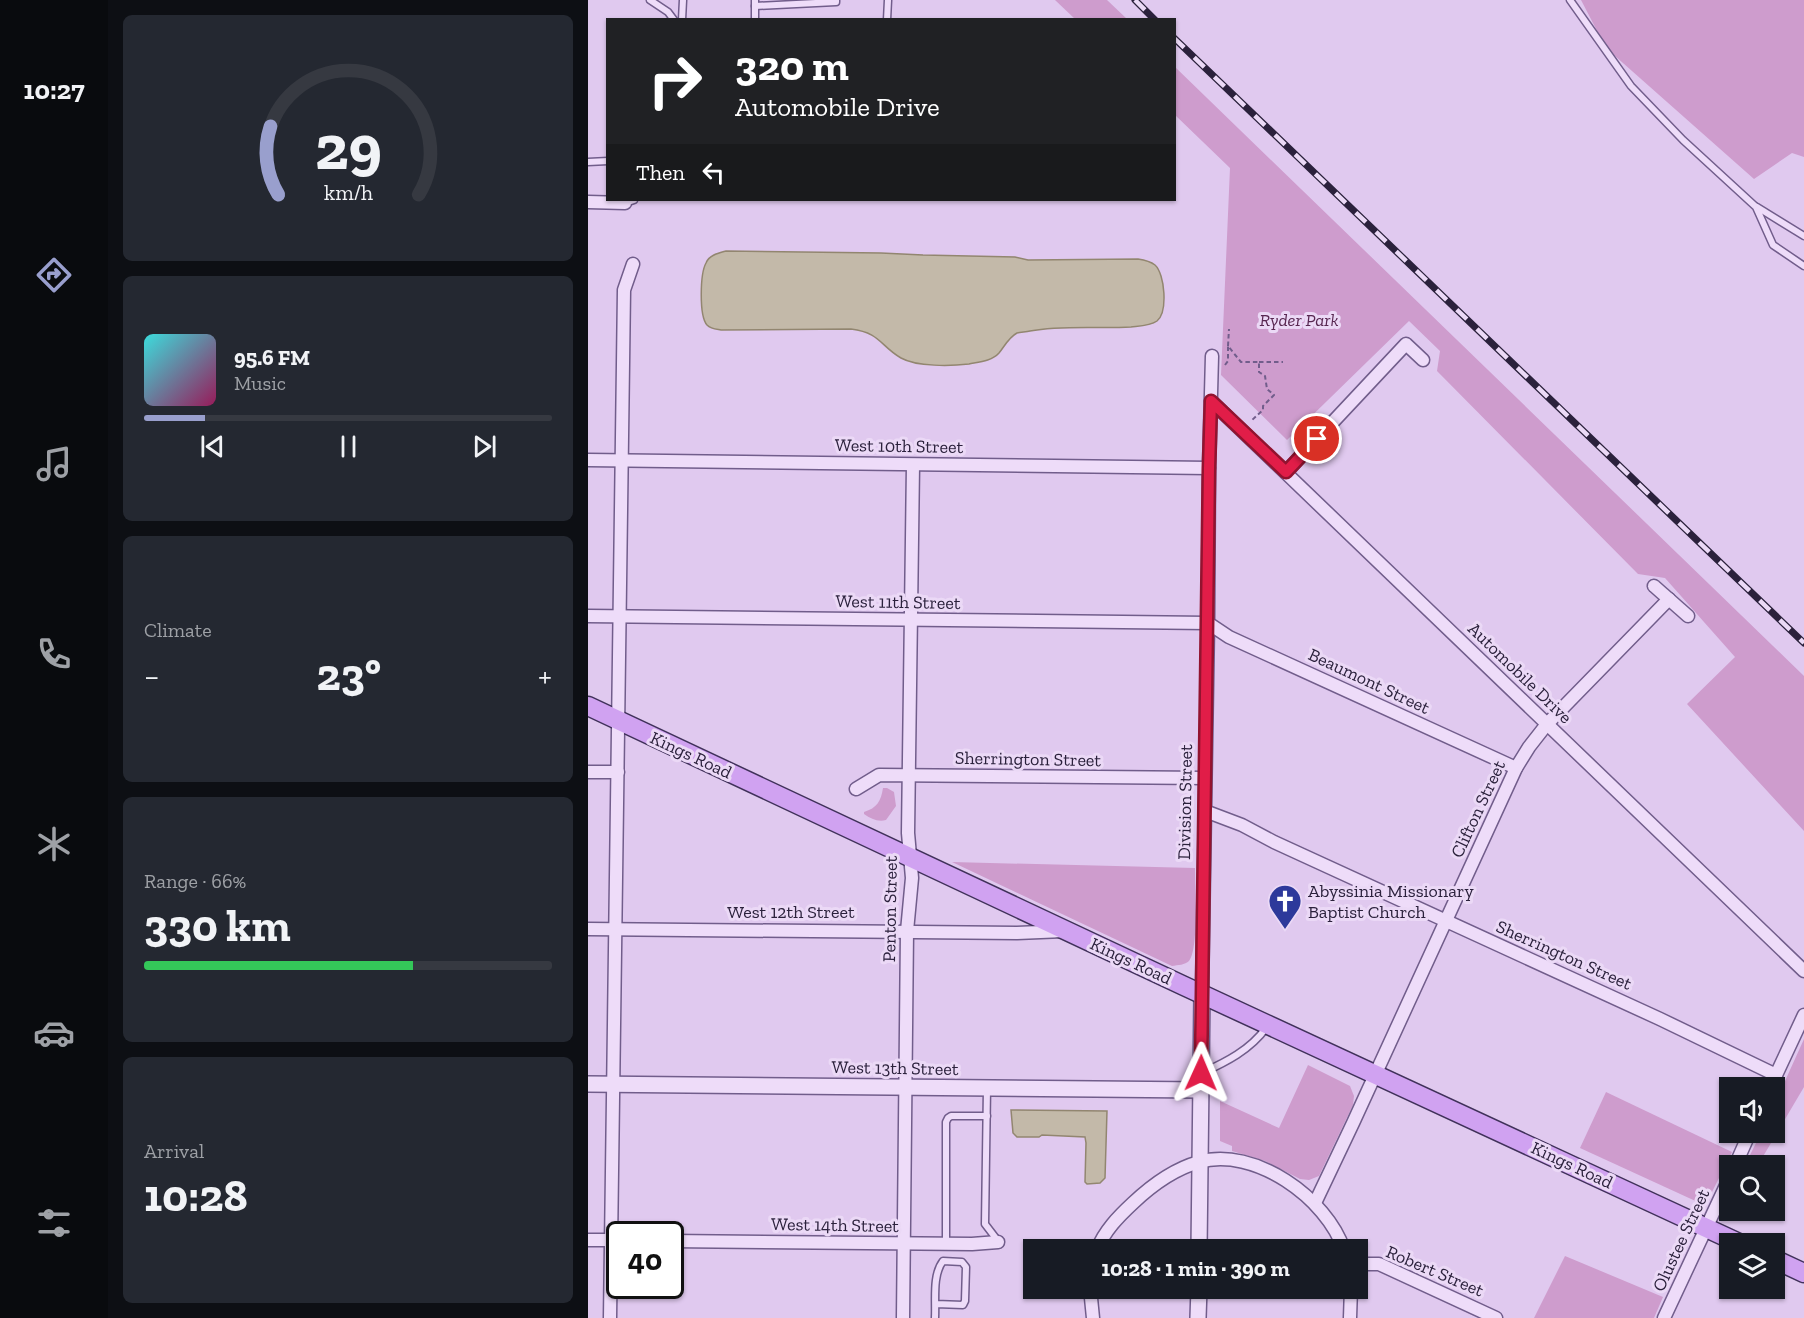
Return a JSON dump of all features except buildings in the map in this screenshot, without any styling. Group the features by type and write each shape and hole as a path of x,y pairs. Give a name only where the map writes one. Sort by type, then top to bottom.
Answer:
{"main road":[{"name":"Kings Road","path":"588,706 1065,931 1719,1234"},
{"path":"1785,1264 1804,1273"}],"street":[{"path":"588,202 630,201"},
{"path":"615,1221 613,1084 624,290 633,264"},
{"path":"1286,472 1406,344 1423,360"},
{"name":"Division Street","path":"1199,1239 1212,356"},
{"name":"Automobile Drive","path":"1211,401 1804,971"},
{"name":"West 10th Street","path":"588,460 1209,468"},
{"name":"Penton Street","path":"903,1318 907,932 912,878 908,833 913,465"},
{"path":"1654,586 1688,616"},
{"name":"Clifton Street","path":"1315,1203 1516,768 1547,724 1669,599"},
{"name":"West 11th Street","path":"588,616 1208,623"},
{"name":"Beaumont Street","path":"1208,623 1229,637 1516,768"},
{"path":"588,772 618,772"},
{"name":"Sherrington Street","path":"856,789 879,775 1205,778"},
{"name":"Sherrington Street","path":"1205,811 1242,825 1274,842 1660,1018 1776,1075"},
{"name":"West 12th Street","path":"588,929 1017,933 1065,931"},
{"path":"1776,1075 1804,1015"},
{"name":"West 13th Street","path":"588,1084 1201,1090"},
{"path":"1102,1239 1122,1214 1150,1188 1176,1171 1201,1161 1218,1159 1249,1164 1274,1174 1298,1188 1315,1203 1339,1239"},
{"name":"Olustee Street","path":"1664,1318 1719,1200"},
{"path":"588,1240 606,1240"},
{"name":"West 14th Street","path":"684,1240 904,1244 998,1242"},
{"name":"Robert Street","path":"1368,1264 1379,1264 1496,1318"},
{"path":"610,1318 611,1299"},
{"path":"1090,1299 1093,1318"},
{"path":"1198,1318 1199,1299"},
{"path":"1350,1318 1352,1299"}],"lane":[{"path":"650,0 668,12 672,18"},
{"path":"682,18 683,0"},
{"path":"755,3 836,2 836,0"},
{"path":"887,18 888,0"},
{"path":"1570,0 1631,86 1683,141 1756,207 1804,236"},
{"path":"588,162 606,161"},
{"path":"1756,207 1773,245 1804,266"},
{"path":"1201,1073 1226,1062 1257,1040 1269,1025"},
{"path":"987,1088 985,1224 998,1242"},
{"path":"946,1244 948,1118 951,1116 987,1116"},
{"path":"935,1318 937,1269 943,1261 962,1263 966,1267 963,1305 936,1304"}],"path":[{"path":"1212,383 1223,382 1222,370 1228,361 1228,329"},
{"path":"1228,346 1241,362 1283,362"},
{"path":"1242,430 1275,396 1267,389 1264,376 1259,372 1259,362"}],"green space":[{"path":"1055,0 1107,0 1126,18 1074,18"},
{"path":"1581,0 1804,0 1804,157 1792,153 1754,179 1606,48"},
{"name":"Ryder Park","path":"1176,68 1804,676 1804,831 1687,704 1735,657 1665,578 1638,574 1437,371 1440,351 1409,321 1287,440 1221,375 1230,168 1176,116"},
{"path":"883,788 894,792 896,806 886,820 872,819 864,812 878,803"},
{"path":"952,862 1195,868 1195,931 1192,954 1189,961 1172,966"},
{"path":"1804,1039 1804,1087 1785,1119 1785,1081"},
{"path":"1308,1065 1350,1086 1354,1096 1353,1105 1319,1176 1309,1180 1300,1179 1265,1161 1232,1151 1232,1146 1220,1141 1220,1101 1279,1128"},
{"path":"1606,1092 1732,1152 1730,1155 1719,1155 1719,1178 1708,1200 1702,1204 1580,1148"},
{"path":"1756,1143 1771,1143 1764,1155 1750,1155"},
{"path":"1565,1256 1663,1297 1654,1318 1534,1318"}],"shaded area":[{"path":"726,251 881,253 1015,257 1028,260 1138,259 1155,265 1161,276 1164,293 1163,310 1157,321 1148,325 1119,328 1055,328 1017,333 996,356 989,359 962,365 925,364 901,358 868,333 851,329 713,329 704,320 702,285 704,268 709,258"},
{"path":"1011,1110 1107,1111 1105,1178 1100,1183 1087,1184 1085,1182 1085,1137 1042,1135 1017,1137 1013,1133"}],"railway":[{"path":"1135,0 1153,18"},
{"path":"1176,40 1804,643"}],"place":[{"name":"Abyssinia Missionary Baptist Church","path":"1285,930"}],"route":[{"path":"1201,1073 1211,401 1286,472 1317,439"}]}
